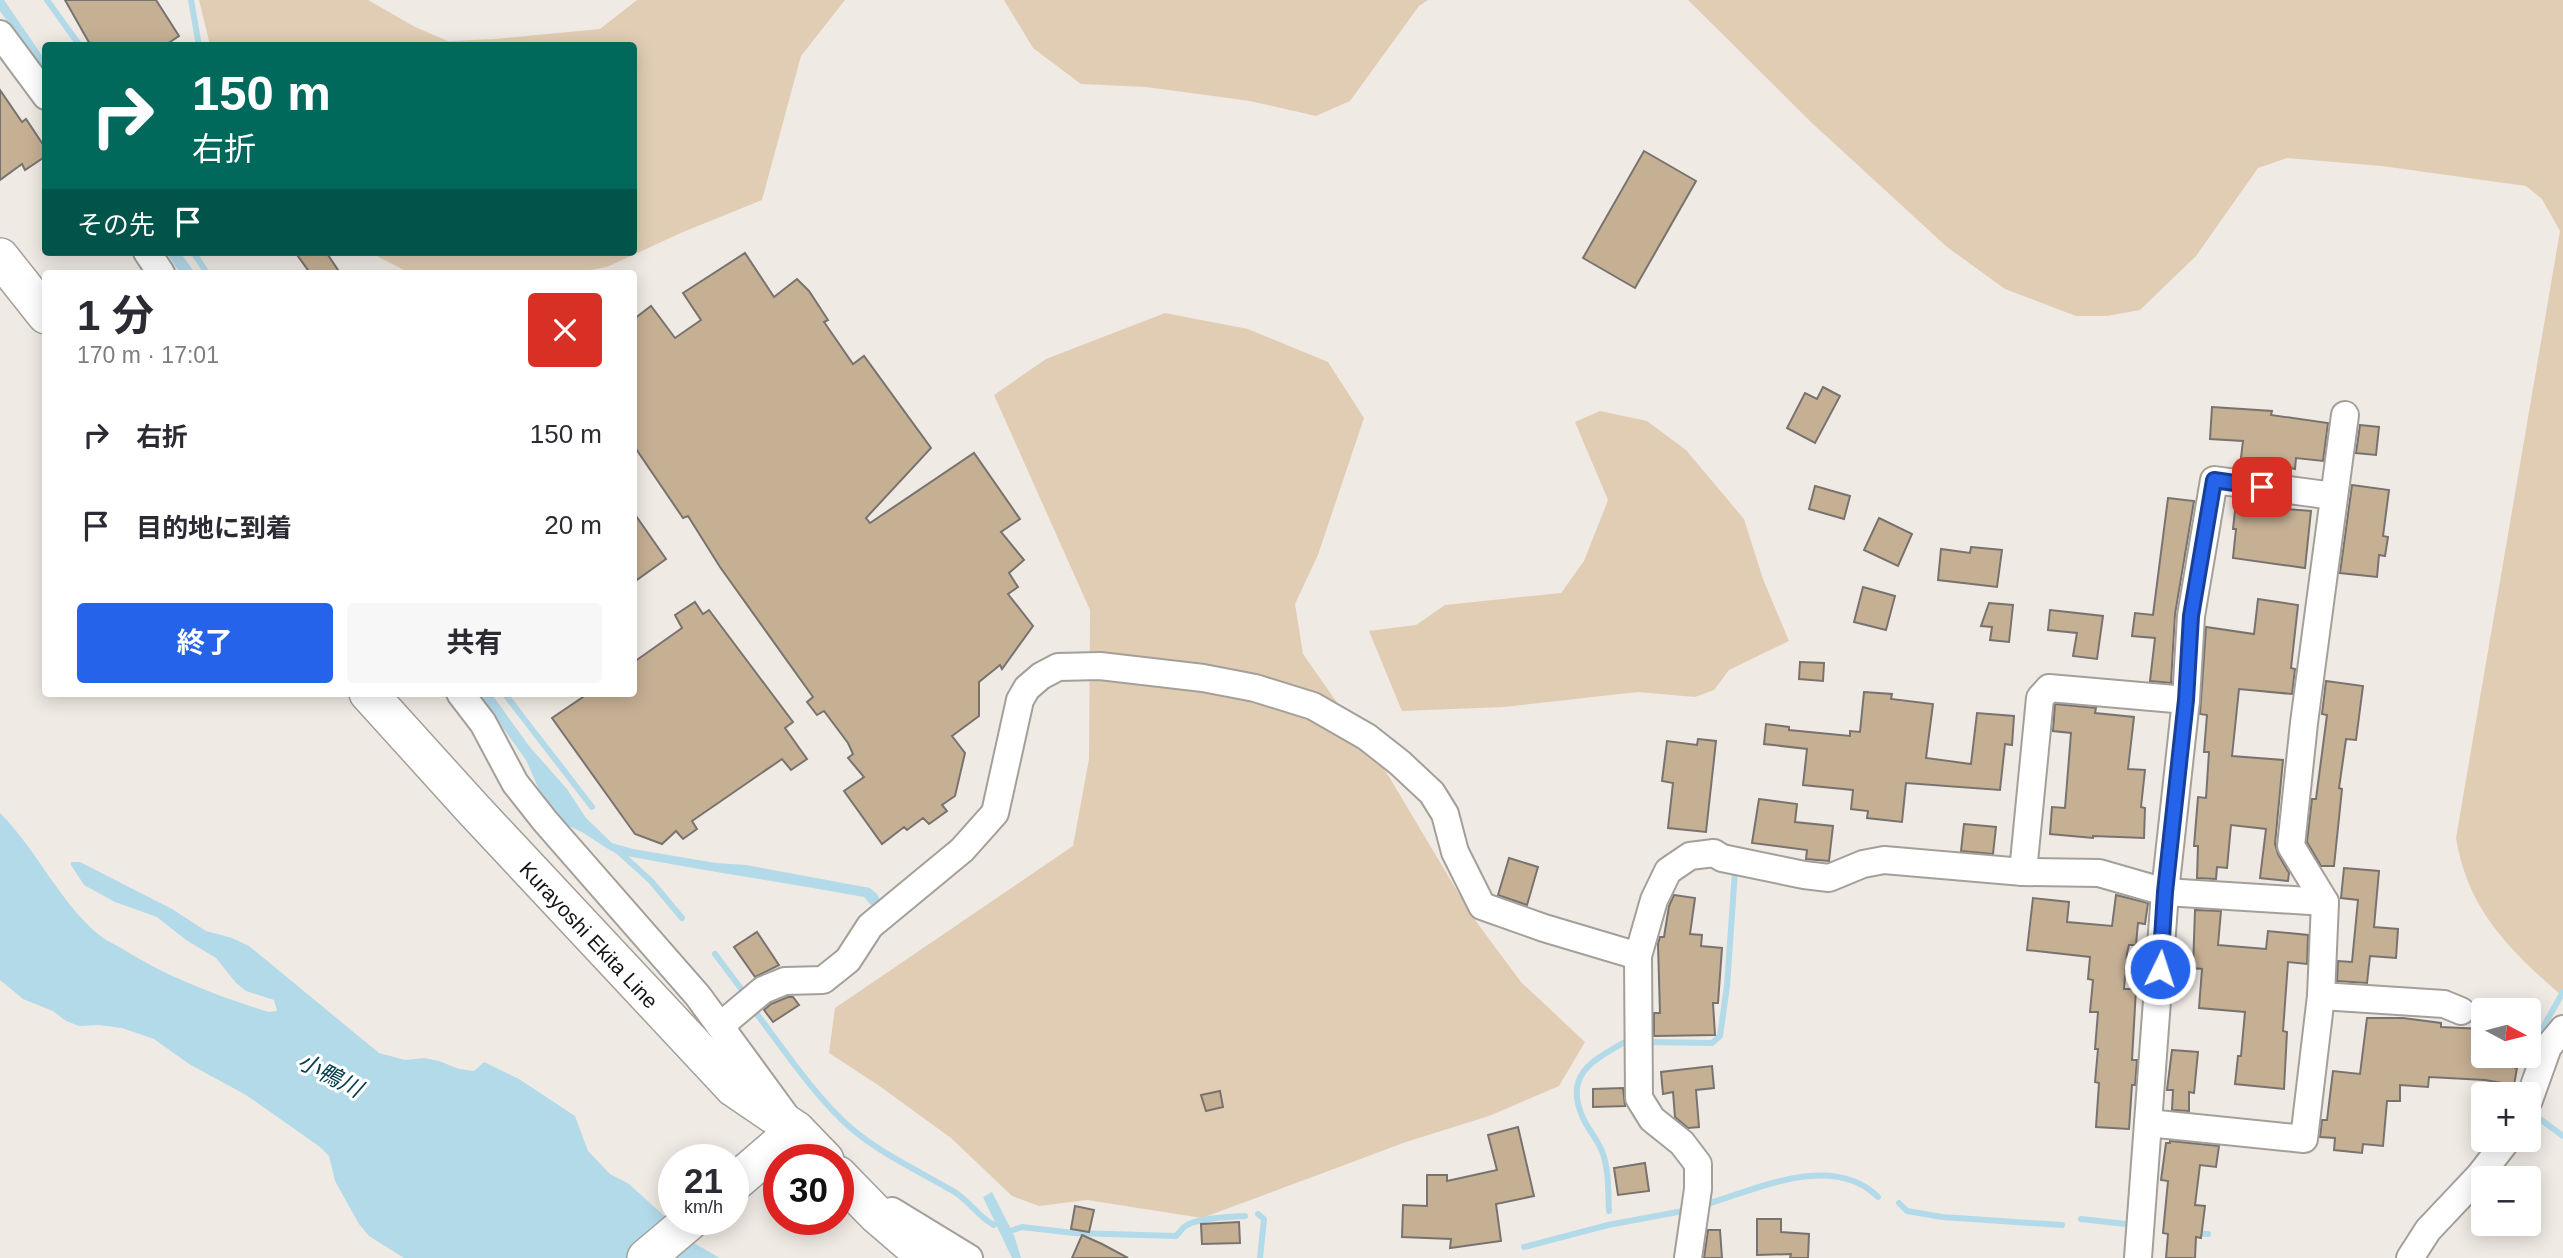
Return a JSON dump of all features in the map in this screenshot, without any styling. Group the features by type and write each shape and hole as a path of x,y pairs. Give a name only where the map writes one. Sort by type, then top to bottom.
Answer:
{"main road":[{"path":"0,257 42,310"},
{"name":"Kurayoshi Ekita Line","path":"372,697 492,831 788,1144"},
{"path":"749,1171 783,1142"},
{"path":"854,1191 926,1258"},
{"path":"646,1258 673,1235"}],"street":[{"path":"0,34 42,91"},
{"path":"2148,1123 2304,1139 2321,996 2325,902 2291,846 2304,723 2344,415"},
{"path":"2138,1258 2165,892 2186,700 2191,616 2214,480 2334,496"},
{"path":"720,1026 763,990 785,981 823,980 848,960 870,926 962,850 995,813 1020,700 1027,688 1058,667 1100,666 1203,678 1255,688 1313,706 1367,737 1400,762 1432,793 1445,814 1455,852 1482,906 1637,956"},
{"path":"2023,872 2040,698 2049,688 2186,700"},
{"path":"463,697 483,723 516,783 545,821 698,996 720,1026 783,1142"},
{"path":"1688,1258 1698,1189 1698,1164 1682,1143 1653,1119 1639,1098 1637,956 1654,900 1668,871 1690,856 1714,853 1722,858 1829,878 1863,864 1884,860 2023,872 2101,873 2165,892 2325,902"},
{"path":"2321,996 2444,1004 2461,1011"},
{"path":"2535,1082 2548,1047 2563,1029"},
{"path":"2410,1258 2428,1230 2498,1152"},
{"path":"877,1215 892,1211 969,1258"}],"shaded area":[{"path":"199,0 368,0 415,27 448,41 600,29 637,0 845,0 801,56 762,200 637,253 637,42 209,42"},
{"path":"1004,0 1428,0 1419,6 1350,101 1316,116 1250,101 1146,87 1081,84 1033,48"},
{"path":"1688,0 2563,0 2563,997 2509,945 2481,908 2470,887 2456,838 2560,231 2542,199 2526,186 2382,166 2287,158 2258,168 2196,256 2140,310 2107,316 2076,316 2005,289 1947,247 1813,124"},
{"path":"377,256 631,256 607,267 590,270 404,270"},
{"path":"1165,313 1248,329 1328,362 1364,418 1318,555 1295,604 1303,654 1388,775 1472,916 1521,982 1585,1042 1559,1086 1489,1116 1406,1142 1202,1218 1087,1200 1039,1206 1012,1196 951,1138 829,1053 835,1008 1073,846 1089,759 1090,610 994,395 1046,359"},
{"path":"1600,411 1647,421 1686,450 1744,519 1763,579 1789,641 1729,670 1714,690 1695,697 1638,692 1504,707 1402,711 1369,631 1416,625 1445,605 1561,593 1584,561 1608,500 1575,422"}],"water":[{"path":"0,0 4,0 42,56 42,73 0,11"},
{"path":"169,256 183,256 193,270 178,270"},
{"path":"481,697 494,697 529,746 567,789 586,818 612,843 633,849 716,863 746,865 870,888 880,900 872,906 864,897 617,854 564,825 541,794 526,760"},
{"name":"小鴨川","path":"0,813 71,906 107,940 193,985 269,1012 277,1011 274,1000 246,991 216,958 186,940 157,917 115,902 84,885 71,862 80,862 172,909 206,931 249,946 379,1053 405,1060 424,1058 474,1071 484,1062 519,1079 575,1116 588,1151 610,1174 629,1184 658,1210 658,1235 685,1235 720,1258 404,1258 369,1236 359,1224 335,1181 329,1156 246,1095 189,1064 154,1039 122,1028 79,1026 66,1021 53,1011 23,999 0,980"},
{"path":"992,1192 1014,1235 1021,1258 1012,1258 983,1197"}],"building":[{"path":"65,0 156,0 179,36 170,42 89,42"},
{"path":"0,90 22,122 26,119 42,143 42,159 25,170 22,164 0,180"},
{"path":"1644,151 1696,181 1635,288 1583,258"},
{"path":"745,253 774,297 797,279 809,291 828,320 824,322 853,364 864,356 931,448 866,518 870,523 974,453 1020,519 1001,532 1024,560 1009,573 1018,587 1008,594 1033,626 1002,669 1000,665 979,682 979,716 952,736 965,753 955,796 942,805 947,811 929,824 923,818 907,830 904,827 882,844 844,791 864,777 848,758 853,754 848,743 824,711 817,715 807,702 813,697 720,567 688,516 683,518 637,450 637,317 651,306 675,338 701,320 683,293"},
{"path":"298,256 329,256 338,270 308,270"},
{"path":"1823,387 1840,396 1815,443 1787,428 1805,393 1817,399"},
{"path":"2212,407 2272,411 2271,415 2328,423 2323,461 2296,458 2295,469 2290,468 2289,474 2240,466 2243,441 2210,439"},
{"path":"2360,425 2379,427 2376,455 2356,453"},
{"path":"2352,485 2389,490 2383,536 2388,537 2385,556 2379,555 2377,577 2340,573"},
{"path":"1815,486 1850,496 1844,519 1809,509"},
{"path":"2168,498 2194,501 2175,614 2171,683 2150,681 2155,638 2132,636 2135,613 2153,615"},
{"path":"2236,502 2268,503 2286,506 2286,509 2311,511 2305,568 2233,558"},
{"path":"637,517 666,559 637,580"},
{"path":"1879,518 1912,534 1898,566 1864,550"},
{"path":"1971,547 2002,550 1997,587 1938,580 1941,549 1970,553"},
{"path":"1863,587 1895,596 1886,630 1854,622"},
{"path":"2258,599 2298,605 2291,668 2295,669 2292,694 2239,689 2232,756 2283,760 2275,844 2289,873 2288,881 2260,878 2266,829 2231,825 2227,868 2217,867 2216,879 2197,878 2198,846 2194,846 2198,797 2206,798 2209,752 2204,752 2207,715 2200,714 2206,627 2254,634"},
{"path":"695,602 703,614 709,610 793,722 785,728 807,759 791,770 782,759 692,821 697,829 683,839 676,831 662,844 635,834 552,718 583,697 637,697 637,660 682,628 675,615"},
{"path":"1989,603 2013,605 2009,642 1990,640 1992,627 1981,626"},
{"path":"2050,610 2103,616 2097,659 2073,656 2077,633 2048,630"},
{"path":"1800,662 1824,663 1823,681 1799,679"},
{"path":"2326,681 2363,686 2356,740 2346,739 2339,788 2342,789 2334,866 2321,866 2307,842 2312,799 2316,799 2327,715 2322,714"},
{"path":"1864,692 1892,694 1891,699 1933,704 1926,758 1971,764 1977,713 2014,716 2012,745 2005,744 2000,790 1906,783 1902,822 1867,818 1868,811 1851,809 1853,790 1803,785 1807,749 1764,744 1766,724 1789,727 1789,730 1850,736 1850,731 1860,732"},
{"path":"2055,704 2096,708 2095,713 2134,717 2128,769 2145,770 2141,807 2145,808 2144,838 2093,838 2050,834 2052,807 2065,808 2071,733 2053,731"},
{"path":"1698,739 1716,741 1706,832 1668,828 1673,783 1662,781 1667,741 1697,745"},
{"path":"1759,799 1797,804 1795,822 1833,826 1829,861 1806,859 1807,850 1752,843"},
{"path":"1964,824 1996,827 1993,854 1961,851"},
{"path":"1509,858 1538,867 1527,905 1498,895"},
{"path":"2344,868 2379,871 2374,927 2398,929 2396,958 2370,956 2367,983 2337,981 2338,961 2352,962 2358,900 2341,898"},
{"path":"1674,895 1695,898 1690,934 1702,935 1701,946 1722,948 1718,1003 1713,1003 1715,1035 1654,1036 1654,1013 1660,1013 1658,944 1660,937 1664,937 1669,906"},
{"path":"2116,895 2148,903 2145,924 2138,923 2136,945 2129,945 2127,953 2124,989 2136,989 2132,1060 2137,1060 2129,1129 2096,1127 2099,1083 2095,1082 2098,1049 2095,1049 2098,1012 2090,1012 2093,980 2088,979 2090,957 2027,950 2033,898 2069,902 2067,922 2112,926"},
{"path":"2195,910 2221,911 2218,945 2266,949 2268,931 2308,935 2307,964 2288,962 2283,1031 2287,1032 2284,1089 2235,1084 2245,1012 2199,1008 2202,969 2193,968"},
{"path":"757,932 779,965 755,977 734,947"},
{"path":"793,997 799,1005 773,1022 764,1010"},
{"path":"2367,1018 2403,1018 2441,1023 2441,1027 2471,1028 2471,1068 2517,1068 2515,1082 2429,1077 2428,1087 2400,1085 2400,1101 2387,1101 2383,1146 2363,1144 2362,1153 2334,1150 2335,1138 2320,1137 2322,1120 2327,1120 2333,1071 2360,1074"},
{"path":"2172,1050 2198,1052 2194,1093 2189,1092 2189,1111 2172,1110 2173,1090 2167,1090"},
{"path":"1712,1066 1714,1088 1696,1090 1699,1127 1688,1128 1675,1117 1673,1092 1663,1094 1661,1072"},
{"path":"1623,1088 1625,1106 1593,1107 1593,1089"},
{"path":"1220,1091 1223,1107 1206,1111 1201,1095"},
{"path":"1518,1127 1534,1196 1496,1204 1501,1241 1450,1248 1451,1239 1402,1237 1403,1205 1427,1206 1427,1175 1447,1175 1447,1181 1497,1170 1488,1135"},
{"path":"2170,1141 2219,1146 2216,1167 2200,1165 2195,1205 2205,1206 2201,1238 2196,1237 2195,1258 2166,1258 2168,1234 2163,1233 2168,1181 2161,1180 2166,1143"},
{"path":"1645,1163 1649,1191 1618,1195 1614,1168"},
{"path":"1075,1206 1094,1210 1089,1232 1071,1229"},
{"path":"1757,1219 1781,1219 1781,1232 1809,1234 1808,1258 1790,1258 1791,1254 1757,1255"},
{"path":"1239,1222 1240,1243 1202,1244 1201,1224"},
{"path":"1708,1230 1720,1230 1722,1258 1704,1258"},
{"path":"1082,1235 1102,1244 1128,1258 1072,1258"}],"waterway":[{"path":"47,0 77,42"},
{"path":"191,0 198,42"},
{"path":"196,256 205,270"},
{"path":"507,697 592,807"},
{"path":"617,850 651,881 682,918"},
{"path":"1647,1042 1712,1043 1720,1036 1727,986 1735,871 1738,869"},
{"path":"715,954 745,994"},
{"path":"2541,1031 2563,992"},
{"path":"753,1009 812,1087 852,1129 889,1155 959,1195 994,1225"},
{"path":"1609,1211 1604,1158 1583,1118 1577,1091 1583,1072 1600,1057 1623,1043"},
{"path":"2541,1120 2563,1136"},
{"path":"1707,1204 1772,1183 1818,1175 1839,1177 1860,1184 1878,1197"},
{"path":"1899,1203 1907,1211 1942,1217 2062,1225"},
{"path":"1524,1247 1608,1225 1683,1211"},
{"path":"1258,1214 1264,1219 1260,1258"},
{"path":"1013,1230 1022,1227 1074,1233 1176,1236 1189,1224 1213,1218 1245,1216"},
{"path":"2081,1219 2126,1224"},
{"path":"2193,1233 2208,1234"}],"route":[{"path":"2160,969 2165,892 2186,700 2191,616 2214,480 2262,487"}]}
